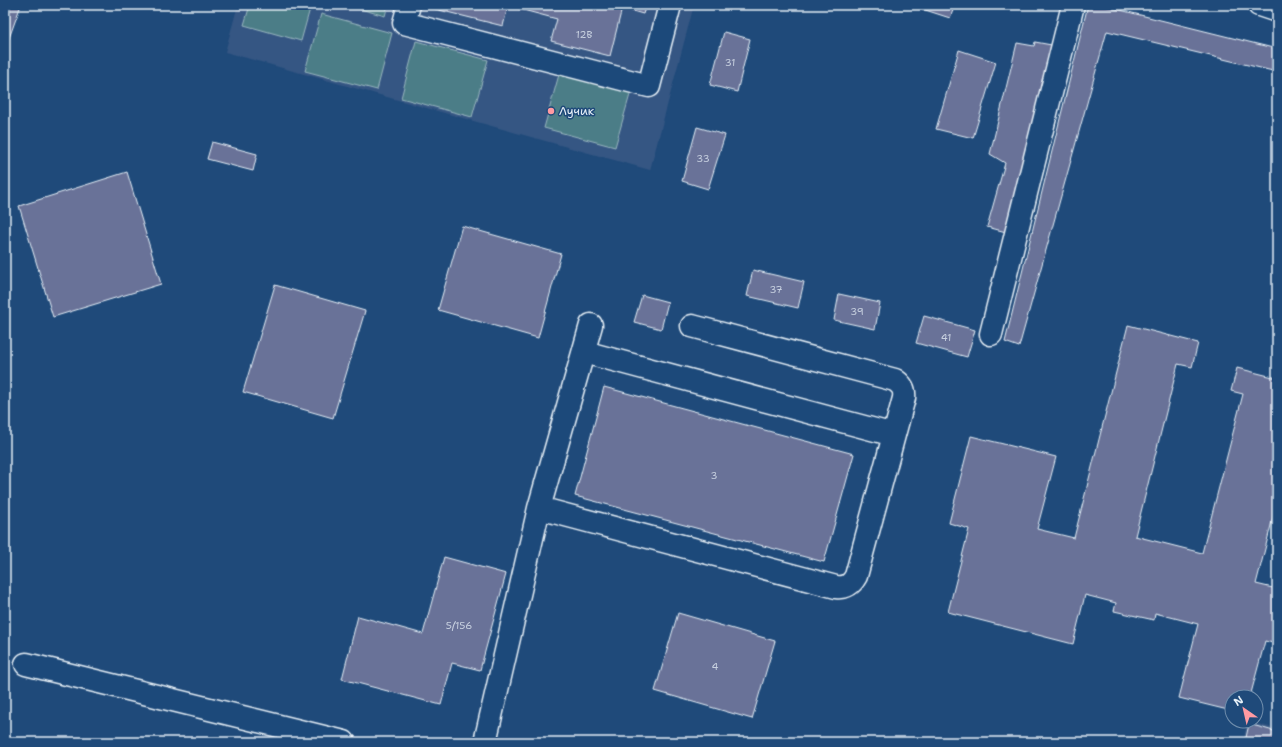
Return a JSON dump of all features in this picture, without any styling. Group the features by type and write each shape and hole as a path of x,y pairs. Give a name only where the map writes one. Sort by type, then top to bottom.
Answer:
{"street":[{"path":"409,5 404,23 649,86 670,5"},
{"path":"991,334 1073,5"},
{"path":"1259,5 1277,10"},
{"path":"485,742 539,508 592,325"},
{"path":"539,508 836,587 844,588 852,584 856,576 905,391 895,380 692,326"},
{"path":"584,352 894,435"},
{"path":"26,664 344,742"}],"shaded area":[{"name":"Лучик","path":"238,5 694,5 650,170 225,52"},
{"path":"1264,726 1277,729 1277,742 1243,742 1245,729 1264,729"}],"green space":[{"path":"250,5 311,5 301,41 244,25"},
{"path":"346,5 388,5 385,16"},
{"path":"321,14 392,33 377,90 305,71"},
{"path":"416,41 488,60 472,117 401,98"},
{"path":"560,71 631,91 615,147 544,128"}],"building":[{"path":"5,5 21,5 5,49"},
{"path":"436,5 646,5 643,14 622,8 610,56 551,41 557,19 508,6 503,26 435,9"},
{"path":"910,5 955,5 950,18"},
{"path":"1088,5 1100,5 1277,49 1277,72 1107,31 1019,347 1005,342"},
{"path":"724,32 750,39 737,92 710,85"},
{"path":"1035,42 1057,46 1010,233 987,227 1005,163 990,154 1017,43 1034,46"},
{"path":"959,50 996,62 973,138 936,129"},
{"path":"697,127 725,135 708,189 682,181"},
{"path":"212,142 257,154 253,171 207,159"},
{"path":"127,172 161,284 53,317 19,206"},
{"path":"462,226 561,254 538,338 438,310"},
{"path":"753,270 804,282 798,308 747,296"},
{"path":"275,285 365,311 333,418 243,392"},
{"path":"839,294 880,303 875,329 834,320"},
{"path":"642,295 668,302 661,329 634,322"},
{"path":"924,316 975,330 967,357 916,343"},
{"path":"1128,325 1198,343 1192,367 1178,364 1135,536 1202,553 1243,394 1231,391 1237,368 1277,378 1277,502 1256,584 1277,589 1277,644 1265,641 1252,689 1224,689 1224,709 1179,698 1198,624 1155,613 1154,620 1114,611 1116,603 1085,595 1073,644 948,612 969,529 949,523 971,436 1056,457 1037,529 1074,538"},
{"path":"604,387 854,454 824,562 575,496"},
{"path":"444,557 506,574 480,670 452,663 441,705 342,679 358,616 423,634"},
{"path":"678,613 775,641 752,719 655,691"},
{"path":"1264,728 1277,732 1277,742 1245,742 1248,729"}],"place":[{"name":"Лучик","path":"551,111"}]}
